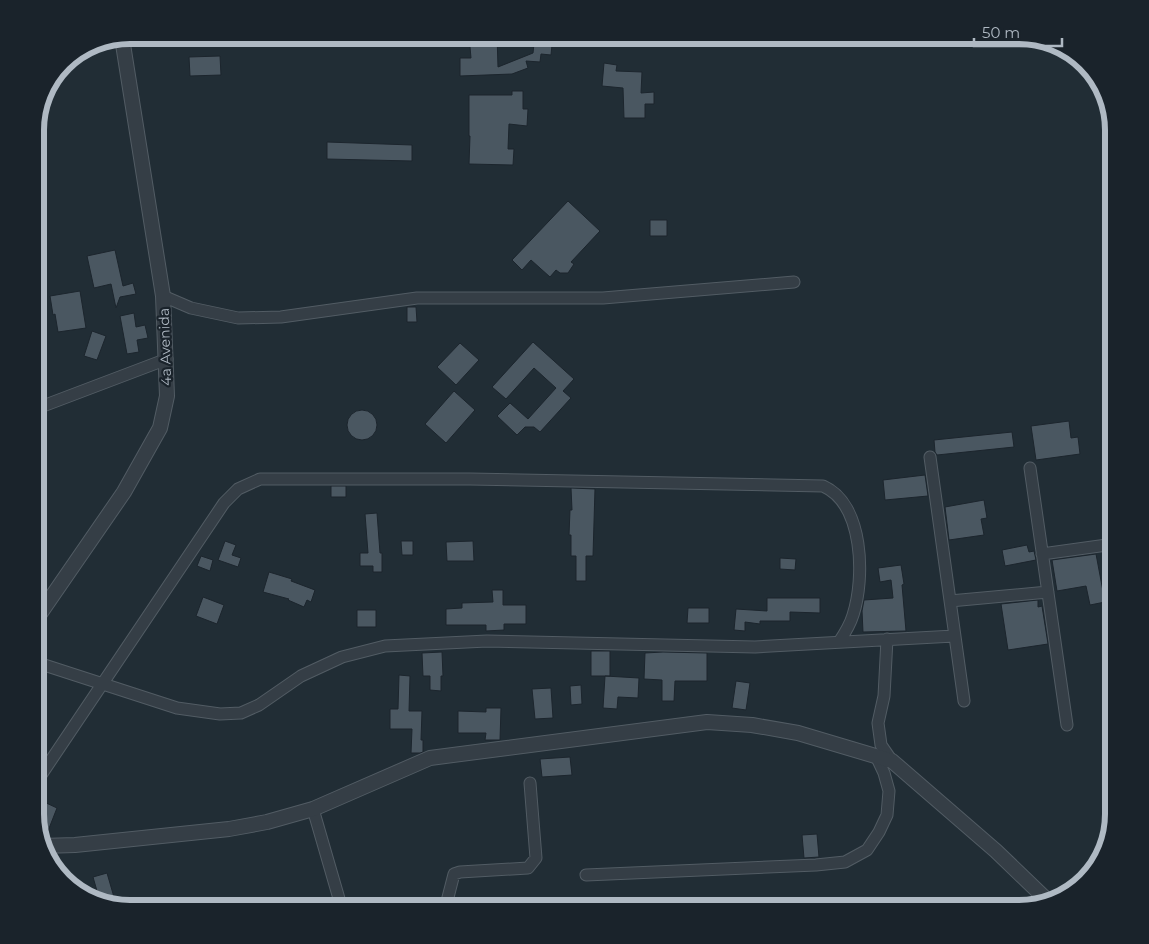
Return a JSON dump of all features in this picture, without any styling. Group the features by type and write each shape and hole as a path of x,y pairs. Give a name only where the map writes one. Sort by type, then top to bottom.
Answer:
{"street":[{"name":"4a Avenida","path":"44,608 124,492 160,428 168,396 163,296 123,44"},
{"path":"163,296 191,308 238,318 281,317 417,298 602,298 794,282"},
{"path":"44,404 167,359"},
{"path":"930,456 964,701"},
{"path":"1030,468 1066,725"},
{"path":"44,771 224,503 238,489 260,479 470,479 823,486 836,493 844,503 852,523 859,552 857,599 853,615 839,642"},
{"path":"1042,554 1105,545"},
{"path":"950,601 1048,592"},
{"path":"44,665 177,708 227,714 241,713 259,706 301,676 342,657 386,646 487,641 755,647 954,636"},
{"path":"887,639 884,696 878,723 881,745 892,761 996,851 1044,897"},
{"path":"50,846 75,845 230,829 267,822 312,809 430,758 707,722 752,725 798,733 892,761"},
{"path":"586,874 816,865 845,862 867,850 879,832 887,814 889,791 884,773 876,756"},
{"path":"447,900 454,874 460,872 528,868 532,864 536,858 530,783"},
{"path":"312,809 339,900"}],"building":[{"path":"470,44 497,44 498,67 533,53 534,44 552,44 551,55 541,54 540,62 526,61 528,68 512,74 460,76 460,58 471,58"},
{"path":"220,56 221,75 190,76 189,57"},
{"path":"604,63 617,65 616,71 642,72 641,93 654,92 654,104 645,104 645,118 624,118 623,88 602,86"},
{"path":"512,91 523,91 523,109 528,109 527,126 509,124 508,149 514,149 513,165 469,164 469,95 512,95"},
{"path":"327,142 412,145 412,161 327,159"},
{"path":"568,201 600,231 571,262 574,264 568,273 560,273 556,270 550,277 531,260 522,270 512,260"},
{"path":"650,220 667,220 667,236 650,236"},
{"path":"115,250 123,286 133,283 136,294 120,297 116,308 111,284 94,288 87,256"},
{"path":"80,291 86,328 58,332 50,296"},
{"path":"407,307 416,307 417,322 407,322"},
{"path":"134,313 136,327 145,325 148,338 137,340 139,352 127,354 120,316"},
{"path":"92,331 106,336 97,360 84,356"},
{"path":"533,342 574,379 563,391 571,398 540,432 534,427 525,427 517,435 497,416 510,403 528,419 556,388 534,368 506,399 492,387"},
{"path":"460,343 479,360 456,385 437,367"},
{"path":"454,391 475,410 446,443 425,424"},
{"path":"362,410 373,414 377,425 373,436 362,440 351,436 347,425 351,414"},
{"path":"1069,421 1071,438 1078,437 1080,454 1036,460 1031,426"},
{"path":"1012,432 1014,447 937,455 935,452 934,440"},
{"path":"925,475 928,496 885,500 883,480"},
{"path":"331,486 346,486 346,497 331,497"},
{"path":"571,488 595,489 593,556 586,556 586,581 576,581 576,556 571,556 571,535 569,535 570,510 572,510"},
{"path":"984,500 987,518 981,519 984,535 949,540 945,507"},
{"path":"377,513 380,553 382,553 382,572 373,572 373,566 360,566 360,553 368,553 365,514"},
{"path":"225,541 236,545 232,555 241,558 238,567 218,560"},
{"path":"401,541 413,541 413,555 402,555"},
{"path":"473,541 474,561 447,561 446,542"},
{"path":"1027,545 1029,552 1034,551 1036,560 1005,566 1002,550"},
{"path":"1096,554 1105,602 1090,605 1086,586 1057,591 1052,560"},
{"path":"201,556 213,560 210,571 197,566"},
{"path":"780,558 796,559 795,570 780,569"},
{"path":"901,565 904,584 902,585 906,631 863,632 862,611 864,600 893,598 891,580 880,582 878,568"},
{"path":"269,572 292,579 291,581 315,590 311,602 307,600 304,607 289,599 263,592"},
{"path":"492,590 503,590 503,605 526,605 526,624 504,624 504,630 486,631 486,625 446,625 446,609 462,608 462,603 493,602"},
{"path":"203,597 224,605 217,624 196,616"},
{"path":"767,598 820,598 820,613 790,612 790,621 760,621 760,624 745,622 745,631 734,630 736,609 767,611"},
{"path":"1038,600 1038,607 1042,606 1048,644 1008,650 1001,604"},
{"path":"688,608 709,608 709,623 687,623"},
{"path":"357,610 376,610 376,627 357,627"},
{"path":"591,651 610,651 610,676 591,676"},
{"path":"442,652 443,676 441,676 441,691 430,690 430,676 423,676 422,653"},
{"path":"645,653 707,653 707,681 675,681 674,701 662,701 662,680 644,679"},
{"path":"399,675 410,676 409,711 422,711 421,740 423,740 423,752 420,753 411,753 412,729 390,729 390,709 398,709"},
{"path":"605,676 639,678 638,698 618,697 617,709 603,708"},
{"path":"736,681 750,683 746,710 732,708"},
{"path":"581,685 582,704 571,705 570,686"},
{"path":"551,688 553,718 535,719 532,689"},
{"path":"486,708 501,708 500,740 485,740 486,733 458,733 458,711 486,712"},
{"path":"570,757 572,775 542,777 540,759"},
{"path":"44,802 57,808 48,831 46,830 44,820"},
{"path":"817,834 819,857 804,858 802,835"},
{"path":"107,873 115,899 98,894 93,877"},
{"path":"833,898 833,900 819,900"}]}
